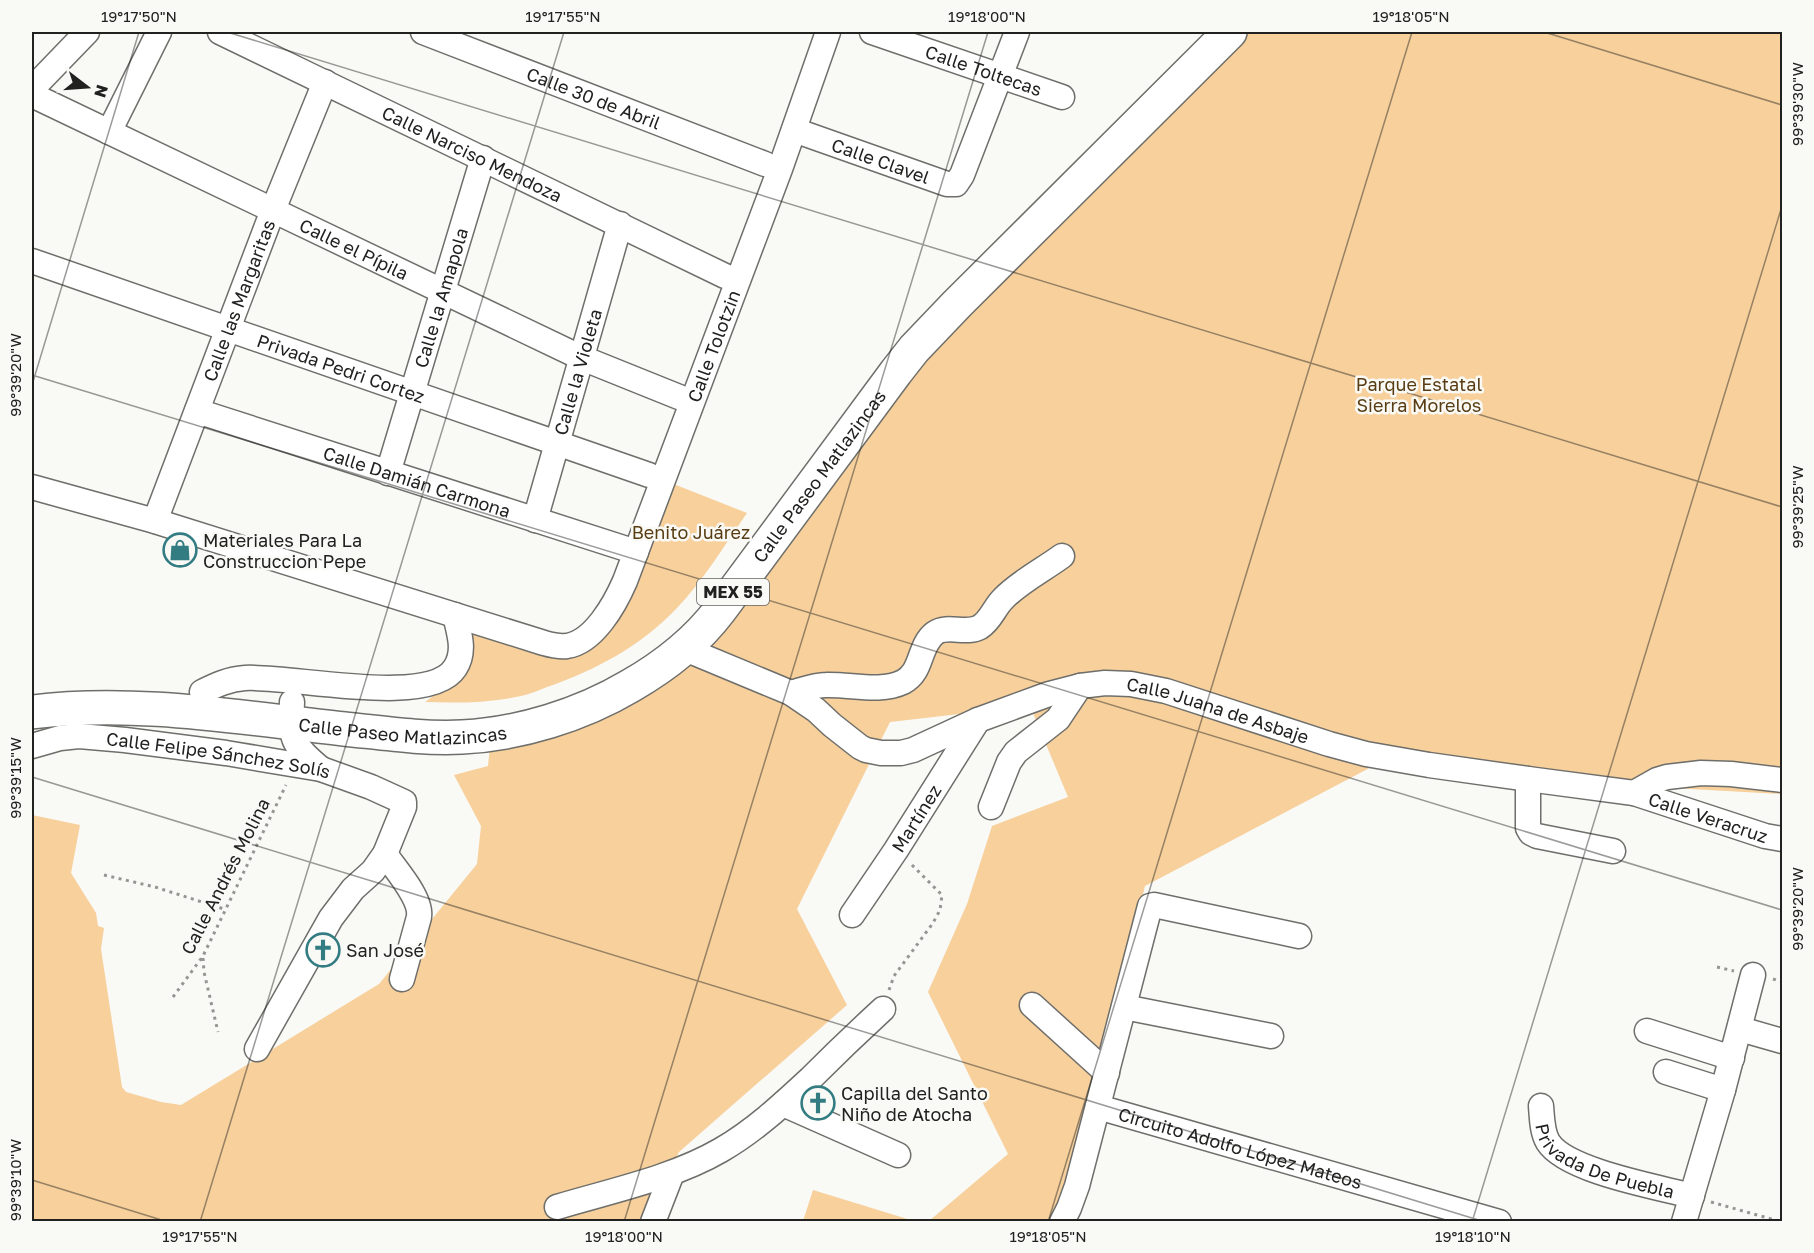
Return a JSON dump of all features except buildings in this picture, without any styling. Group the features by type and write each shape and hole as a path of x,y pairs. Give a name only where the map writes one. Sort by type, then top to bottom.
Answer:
{"highway":[{"name":"Calle Paseo Matlazincas","path":"32,712 78,707 458,715 517,708 560,695 630,662 662,642 692,612 887,354 936,296 1088,147 1200,32"},
{"name":"Calle Paseo Matlazincas","path":"32,690 110,685 202,692 291,713 429,737 462,737 499,733 543,723 592,706 639,681 672,660 709,625 914,350 957,304 1230,32"}],"street":[{"path":"32,89 87,32"},
{"path":"109,132 159,32"},
{"name":"Calle Narciso Mendoza","path":"220,32 725,276"},
{"name":"Calle 30 de Abril","path":"423,32 765,164"},
{"name":"Calle Tolotzin","path":"455,615 556,646 575,644 583,640 609,613 622,588 628,550 649,475 725,276 811,32"},
{"name":"Calle Tolotzin","path":"628,550 680,440 828,32"},
{"name":"Calle Toltecas","path":"872,32 1062,97"},
{"path":"1000,75 1017,32"},
{"name":"Calle Clavel","path":"794,130 947,184 956,184 962,175 1000,75"},
{"name":"Calle las Margaritas","path":"155,520 273,210 325,82"},
{"name":"Calle el Pípila","path":"32,95 582,358 679,397"},
{"name":"Calle la Amapola","path":"388,473 483,158"},
{"name":"Calle la Violeta","path":"535,520 620,224"},
{"name":"Privada Pedri Cortez","path":"32,261 649,475"},
{"name":"Calle Damián Carmona","path":"197,411 628,550"},
{"path":"32,487 155,520 455,615 462,646 460,657 451,673 445,679 435,683 412,688 247,678 223,682 202,692"},
{"path":"790,693 815,686 876,687 903,682 915,671 928,640 935,633 947,629 976,629 989,619 1003,598 1062,556"},
{"name":"Calle Juana de Asbaje","path":"685,649 790,693 816,710 860,747 881,753 901,753 913,750 978,720 1049,694 1080,686 1105,683 1131,684 1166,691 1366,754 1429,765 1634,793"},
{"path":"990,807 1009,762 1016,752 1058,719 1080,686"},
{"path":"291,713 292,736 296,745 321,769"},
{"name":"Martínez","path":"852,915 978,720"},
{"name":"Calle Felipe Sánchez Solís","path":"32,746 60,738 79,736 214,751 321,769 404,802 385,854"},
{"path":"1634,793 1667,777 1701,773 1782,780"},
{"path":"1528,779 1528,828 1531,833 1613,851"},
{"name":"Calle Veracruz","path":"1634,793 1765,836 1782,839"},
{"path":"257,1049 331,918 353,889 373,870 385,854 420,907 402,979"},
{"path":"1098,1107 1150,906 1299,936"},
{"path":"1684,1221 1732,1058 1753,975"},
{"path":"1032,1005 1107,1073"},
{"path":"1124,1007 1271,1036"},
{"path":"557,1207 672,1173 722,1150 783,1104 883,1009"},
{"path":"1740,1029 1782,1041"},
{"path":"1647,1031 1732,1058"},
{"path":"1666,1072 1723,1090"},
{"path":"783,1104 898,1155"},
{"name":"Privada De Puebla","path":"1541,1106 1547,1141 1566,1159 1597,1171 1692,1196"},
{"name":"Circuito Adolfo López Mateos","path":"1066,1221 1098,1107 1499,1221"},
{"path":"653,1221 672,1173"}],"path":[{"name":"Calle Andrés Molina","path":"173,997 203,956 224,909 297,764"},
{"path":"883,1009 894,976 933,923 940,910 942,895 896,850"},
{"path":"104,874 155,887 224,909"},
{"path":"203,956 204,972 218,1032"},
{"path":"1692,1196 1782,1221"}],"green space":[{"name":"Parque Estatal Sierra Morelos","path":"1211,32 1782,32 1782,794 1529,780 1379,763 1145,886 1068,1209 1054,1221 929,1221 1008,1154 928,992 967,904 992,826 1068,797 1030,706 890,722 797,909 847,1005 679,1152 644,1221 32,1221 32,815 80,825 71,873 96,913 98,926 104,928 101,949 122,1087 126,1092 181,1105 379,984 477,864 481,826 454,775 488,766 490,746 606,702 684,629"},
{"name":"Benito Juárez","path":"671,483 747,513 695,587 676,609 648,635 599,665 565,681 531,693 485,701 425,702 452,682 466,631 577,652"},
{"path":"813,1190 914,1221 803,1221"}],"place":[{"name":"Materiales Para La Construccion Pepe","path":"180,550"},
{"name":"San José","path":"323,950"},
{"name":"Capilla del Santo Niño de Atocha","path":"818,1103"}]}
